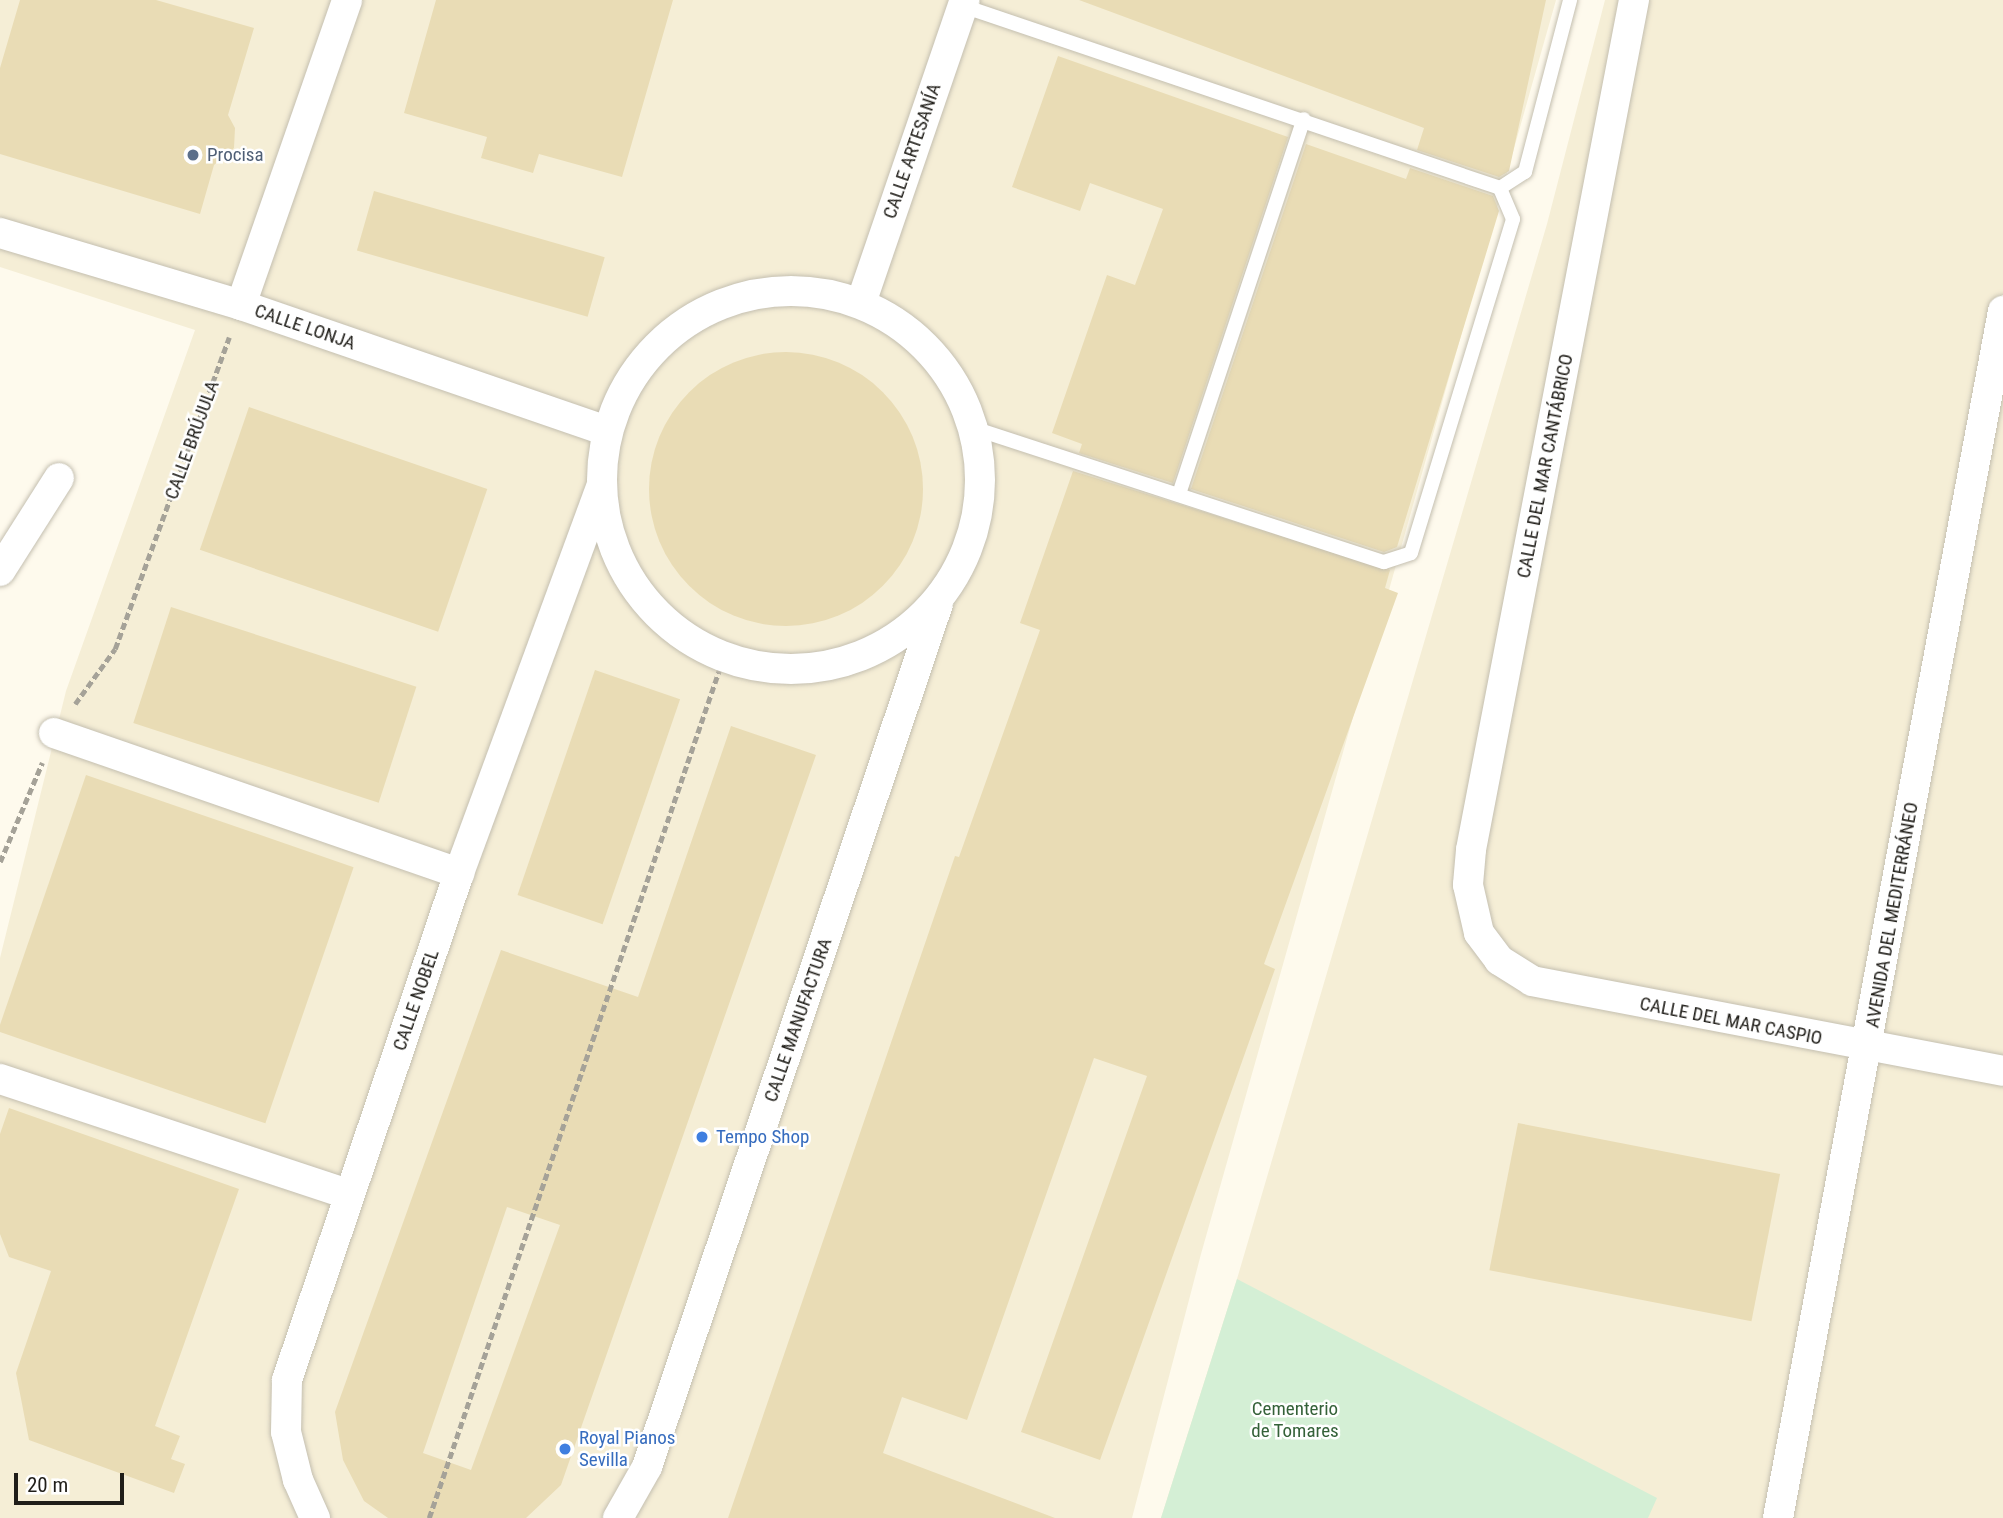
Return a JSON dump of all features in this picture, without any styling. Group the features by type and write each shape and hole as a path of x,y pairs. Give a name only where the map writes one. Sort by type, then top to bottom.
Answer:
{"street":[{"path":"241,305 348,0"},
{"name":"CALLE DEL MAR CANTÁBRICO","path":"1479,933 1468,885 1471,850 1634,0"},
{"name":"CALLE ARTESANÍA","path":"862,303 964,3"},
{"name":"CALLE LONJA","path":"0,233 241,305 607,431"},
{"path":"796,291 862,303 900,324 932,353 957,388 974,428 980,487 971,534 940,597 906,631 864,656 818,669 769,669 723,659 675,631 636,591 611,542 601,488 607,431 628,382 663,340 706,310 757,293 796,291"},
{"name":"AVENIDA DEL MEDITERRÁNEO","path":"1778,1518 1868,1047 2003,311"},
{"path":"0,571 59,478"},
{"name":"CALLE NOBEL","path":"315,1518 298,1480 286,1432 287,1380 348,1194 460,873 601,488"},
{"name":"CALLE MANUFACTURA","path":"618,1518 647,1467 940,597"},
{"path":"54,733 460,873"},
{"name":"CALLE DEL MAR CASPIO","path":"1479,933 1499,960 1532,981 2003,1071"},
{"path":"0,1079 348,1194"}],"lane":[{"path":"1500,188 1525,172 1570,0"},
{"path":"964,3 1500,188 1513,219 1430,505 1411,553 1384,562 974,428"},
{"path":"1179,494 1304,119"}],"path":[{"name":"CALLE BRÚJULA","path":"0,862 54,733 115,649 241,305"},
{"path":"429,1518 723,659"}],"shaded area":[{"path":"0,0 1556,0 1201,1254 1132,1518 0,1518 0,958 66,691 195,330 0,267"},
{"path":"1605,0 2003,0 2003,1518 1161,1518 1237,1279 1547,224"}],"green space":[{"name":"Cementerio de Tomares","path":"1237,1279 1657,1498 1648,1518 1161,1518"}],"building":[{"path":"20,0 156,0 254,28 228,115 235,128 234,148 214,165 200,214 0,154 0,68"},
{"path":"436,0 673,0 622,177 539,154 533,173 481,158 487,137 404,113"},
{"path":"1079,0 1546,0 1509,171 1499,177 1417,150 1424,128"},
{"path":"1058,56 1288,137 1173,483 1079,453 1082,444 1052,433 1107,275 1135,285 1163,209 1090,183 1080,211 1012,187"},
{"path":"1306,144 1406,179 1410,168 1493,196 1499,211 1397,547 1384,552 1191,489"},
{"path":"374,191 605,257 588,317 357,251"},
{"path":"786,352 813,355 838,362 862,375 883,392 900,413 913,437 920,462 923,489 920,516 913,541 900,565 883,586 862,603 838,616 813,623 786,626 759,623 734,616 710,603 689,586 672,565 659,541 652,516 649,489 652,462 659,437 672,413 689,392 710,375 734,362 759,355"},
{"path":"249,407 487,489 438,632 200,550"},
{"path":"1073,471 1390,570 1385,588 1398,593 1264,964 1275,969 1100,1460 1021,1432 1147,1076 1094,1058 967,1420 902,1397 883,1453 1055,1518 728,1518 955,856 959,857 1040,630 1020,623"},
{"path":"171,607 416,687 379,803 133,723"},
{"path":"595,670 680,699 603,924 518,895"},
{"path":"731,726 816,755 561,1485 526,1518 388,1518 364,1501 343,1460 335,1412 501,950 638,997","holes":["507,1207 560,1225 471,1470 423,1453"]},
{"path":"86,775 354,867 265,1123 0,1032 0,1025"},
{"path":"9,1108 239,1189 155,1426 180,1436 171,1459 185,1464 174,1493 29,1440 16,1373 51,1271 9,1257 0,1234 0,1134"},
{"path":"1518,1123 1780,1174 1751,1321 1489,1270"}],"place":[{"name":"Procisa","path":"193,155"},
{"name":"Tempo Shop","path":"702,1137"},
{"name":"Royal Pianos Sevilla","path":"565,1449"}]}
